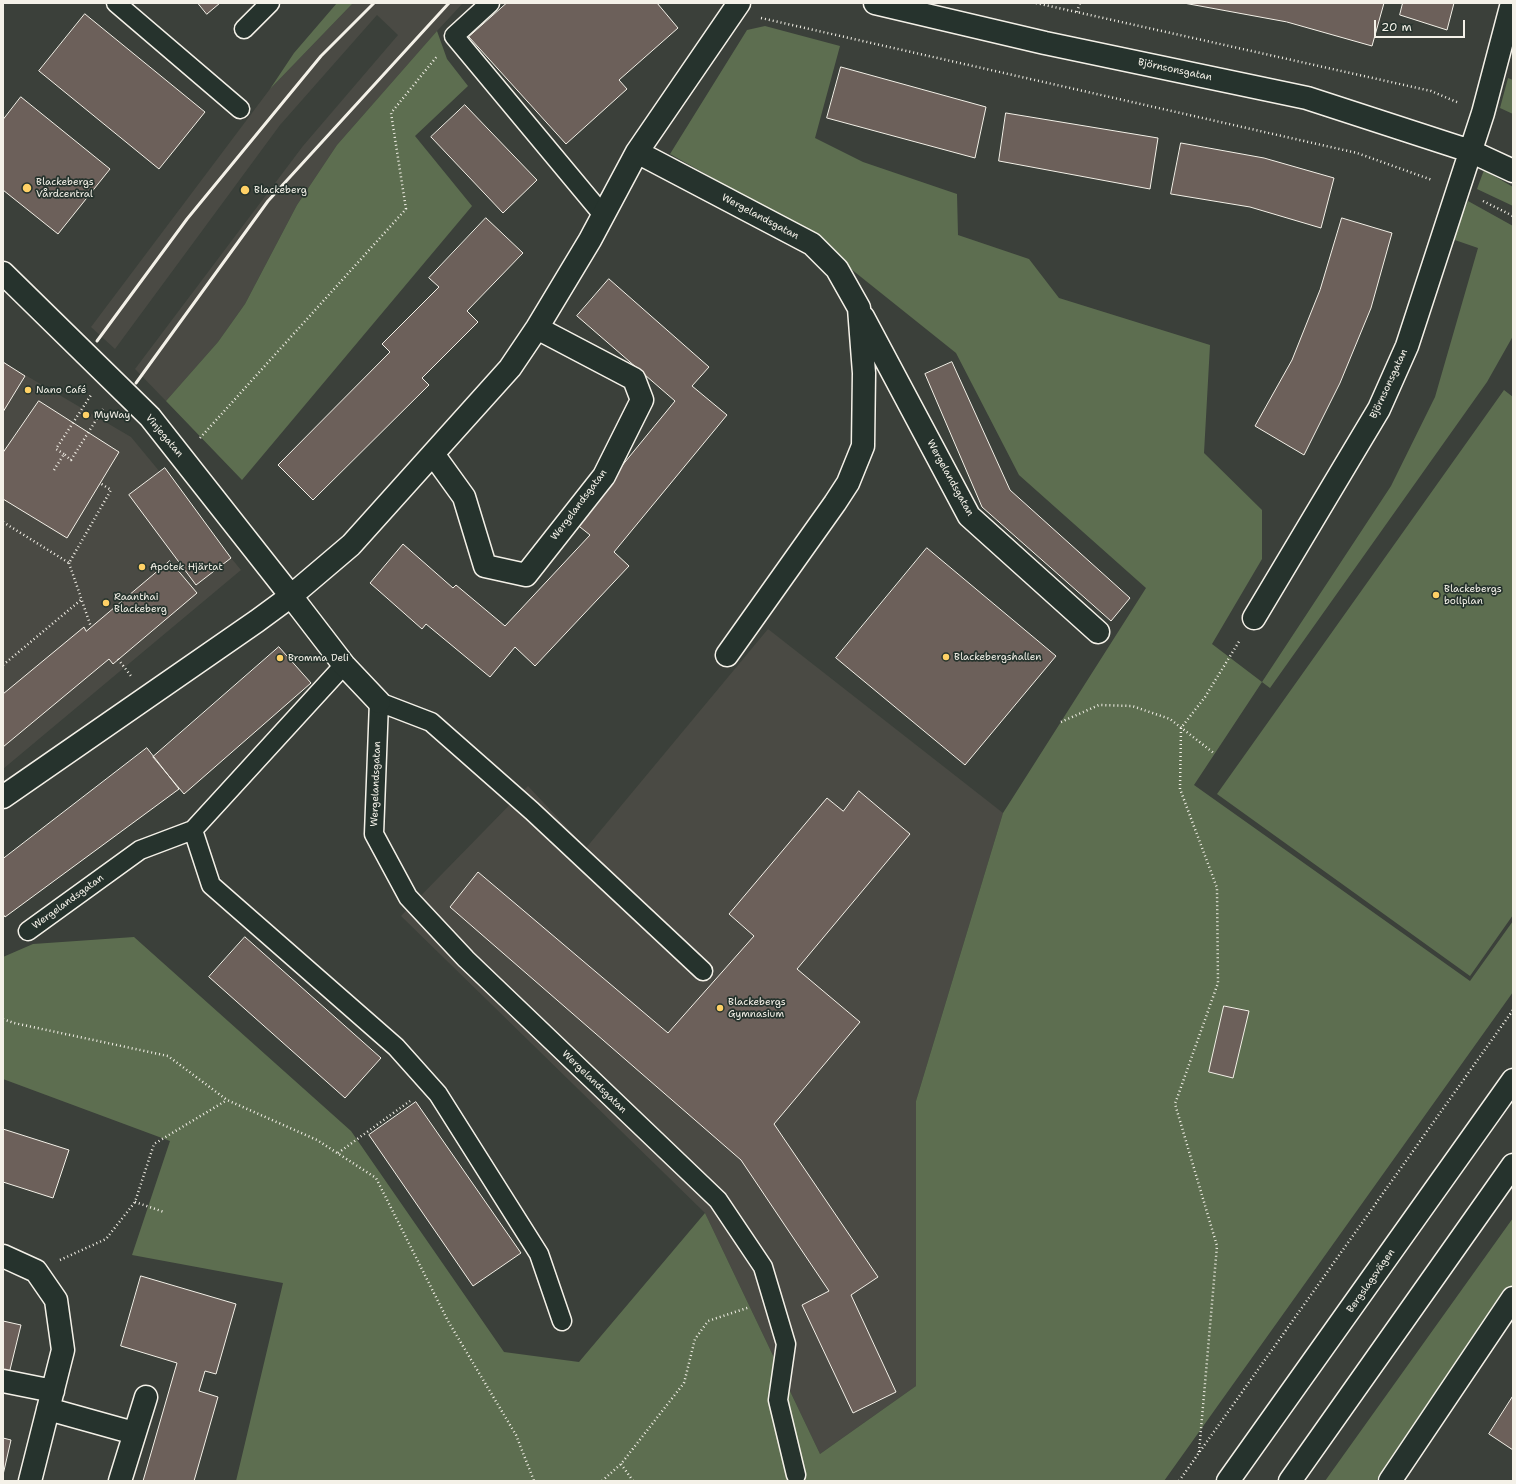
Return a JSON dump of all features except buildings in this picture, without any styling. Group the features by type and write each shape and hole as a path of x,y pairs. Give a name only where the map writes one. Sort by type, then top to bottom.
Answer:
{"street":[{"name":"Björnsonsgatan","path":"876,3 1045,43 1307,98 1470,151 1513,171"},
{"name":"Björnsonsgatan","path":"1254,618 1379,409 1407,346 1483,113 1512,3"},
{"path":"3,797 257,621 291,596 351,545 510,368 537,328 590,240 637,152 737,7"},
{"name":"Wergelandsgatan","path":"637,152 812,244 837,270 859,308 969,516 1098,632"},
{"name":"Vinjegatan","path":"3,273 150,418 291,596"},
{"name":"Wergelandsgatan","path":"727,655 835,503 848,483 863,446 864,373 859,308"},
{"name":"Wergelandsgatan","path":"433,454 464,497 485,566 526,575 604,476 642,400 634,379 537,328"},
{"path":"291,596 344,665 379,702"},
{"name":"Bergslagsvägen","path":"1228,1481 1513,1080"},
{"path":"1290,1481 1513,1165"},
{"path":"3,1256 36,1271 56,1300 63,1350 30,1481"},
{"path":"1390,1481 1513,1298"},
{"path":"3,1381 134,1433"},
{"path":"120,1481 146,1397"}],"lane":[{"path":"116,3 240,109"},
{"path":"244,29 270,3"},
{"path":"490,3 454,36 603,215"},
{"name":"Wergelandsgatan","path":"28,931 140,850 193,830 344,665"},
{"path":"379,702 431,722 532,811 704,971"},
{"name":"Wergelandsgatan","path":"379,702 374,834 408,898 466,959 718,1200 763,1267 786,1344 778,1400 796,1475"},
{"path":"193,830 211,885 396,1047 438,1094 539,1254 562,1321"}],"path":[{"path":"1036,3 1431,91 1483,113"},
{"path":"1077,12 1080,3"},
{"path":"737,7 1357,153 1459,189 1513,216"},
{"path":"182,458 406,209 391,113 454,36"},
{"path":"93,391 56,449 71,460 106,403"},
{"path":"54,470 64,454"},
{"path":"69,563 111,490 100,483"},
{"path":"3,522 69,563 91,627"},
{"path":"3,665 82,599"},
{"path":"1200,1452 1217,1246 1175,1104 1218,982 1217,888 1180,789 1181,728 1204,697 1254,618"},
{"path":"1061,722 1099,705 1132,706 1170,719 1215,754"},
{"path":"1179,1481 1513,1010"},
{"path":"3,1019 14,1023 168,1056 227,1100 317,1140 376,1178 448,1321 516,1435 534,1481"},
{"path":"338,1153 431,1086"},
{"path":"36,1271 106,1240 135,1202 154,1144 227,1100"},
{"path":"135,1202 164,1212"},
{"path":"602,1481 620,1464 684,1383 695,1339 708,1321 773,1300"},
{"path":"620,1464 633,1481"}],"shaded area":[{"path":"353,3 463,3 337,145 297,205 245,304 218,342 166,401 135,369 303,146 398,35 377,15 280,125 115,349 91,327 270,89"},
{"path":"3,362 131,437 241,570 3,769"},
{"name":"Blackebergs Gymnasium","path":"768,629 1003,813 916,1101 916,1386 820,1454 705,1213 401,916 528,786 586,848"}],"green space":[{"path":"337,3 353,3 270,89 294,53"},
{"path":"765,26 840,46 815,138 863,162 957,194 958,235 1029,259 1059,298 1210,345 1204,453 1262,510 1262,559 1212,644 1262,682 1194,785 1470,981 1513,921 1513,992 1164,1481 236,1481 283,1283 132,1255 170,1141 3,1079 3,957 33,944 134,937 351,1131 504,1352 579,1362 705,1213 820,1454 916,1386 916,1101 1003,813 1146,588 1019,475 956,353 846,265 816,236 670,154 747,30"},
{"path":"437,31 447,59 468,86 415,136 472,206 242,480 166,401 218,342 245,304 297,205 337,145"},
{"path":"1508,78 1513,80 1513,114 1500,108"},
{"path":"1484,170 1513,187 1513,206 1477,189"},
{"path":"1468,201 1513,226 1513,336 1487,382 1270,688 1262,682 1391,486 1435,397 1478,248 1452,239"},
{"name":"Blackebergs bollplan","path":"1504,390 1513,397 1513,915 1470,976 1217,794"},
{"path":"1513,1218 1513,1287 1376,1481 1325,1481"}],"railway":[{"path":"97,341 187,219 321,56 374,3"},
{"path":"136,383 268,201 449,3"}],"place":[{"name":"Blackebergs Vårdcentral","path":"27,188"},
{"name":"Blackeberg","path":"245,190"},
{"name":"Nano Café","path":"28,390"},
{"name":"MyWay","path":"86,415"},
{"name":"Apotek Hjärtat","path":"142,567"},
{"name":"Blackebergs bollplan","path":"1436,595"},
{"name":"Raanthai Blackeberg","path":"106,603"},
{"name":"Blackebergshallen","path":"946,657"},
{"name":"Bromma Deli","path":"280,658"},
{"name":"Blackebergs Gymnasium","path":"720,1008"}]}
